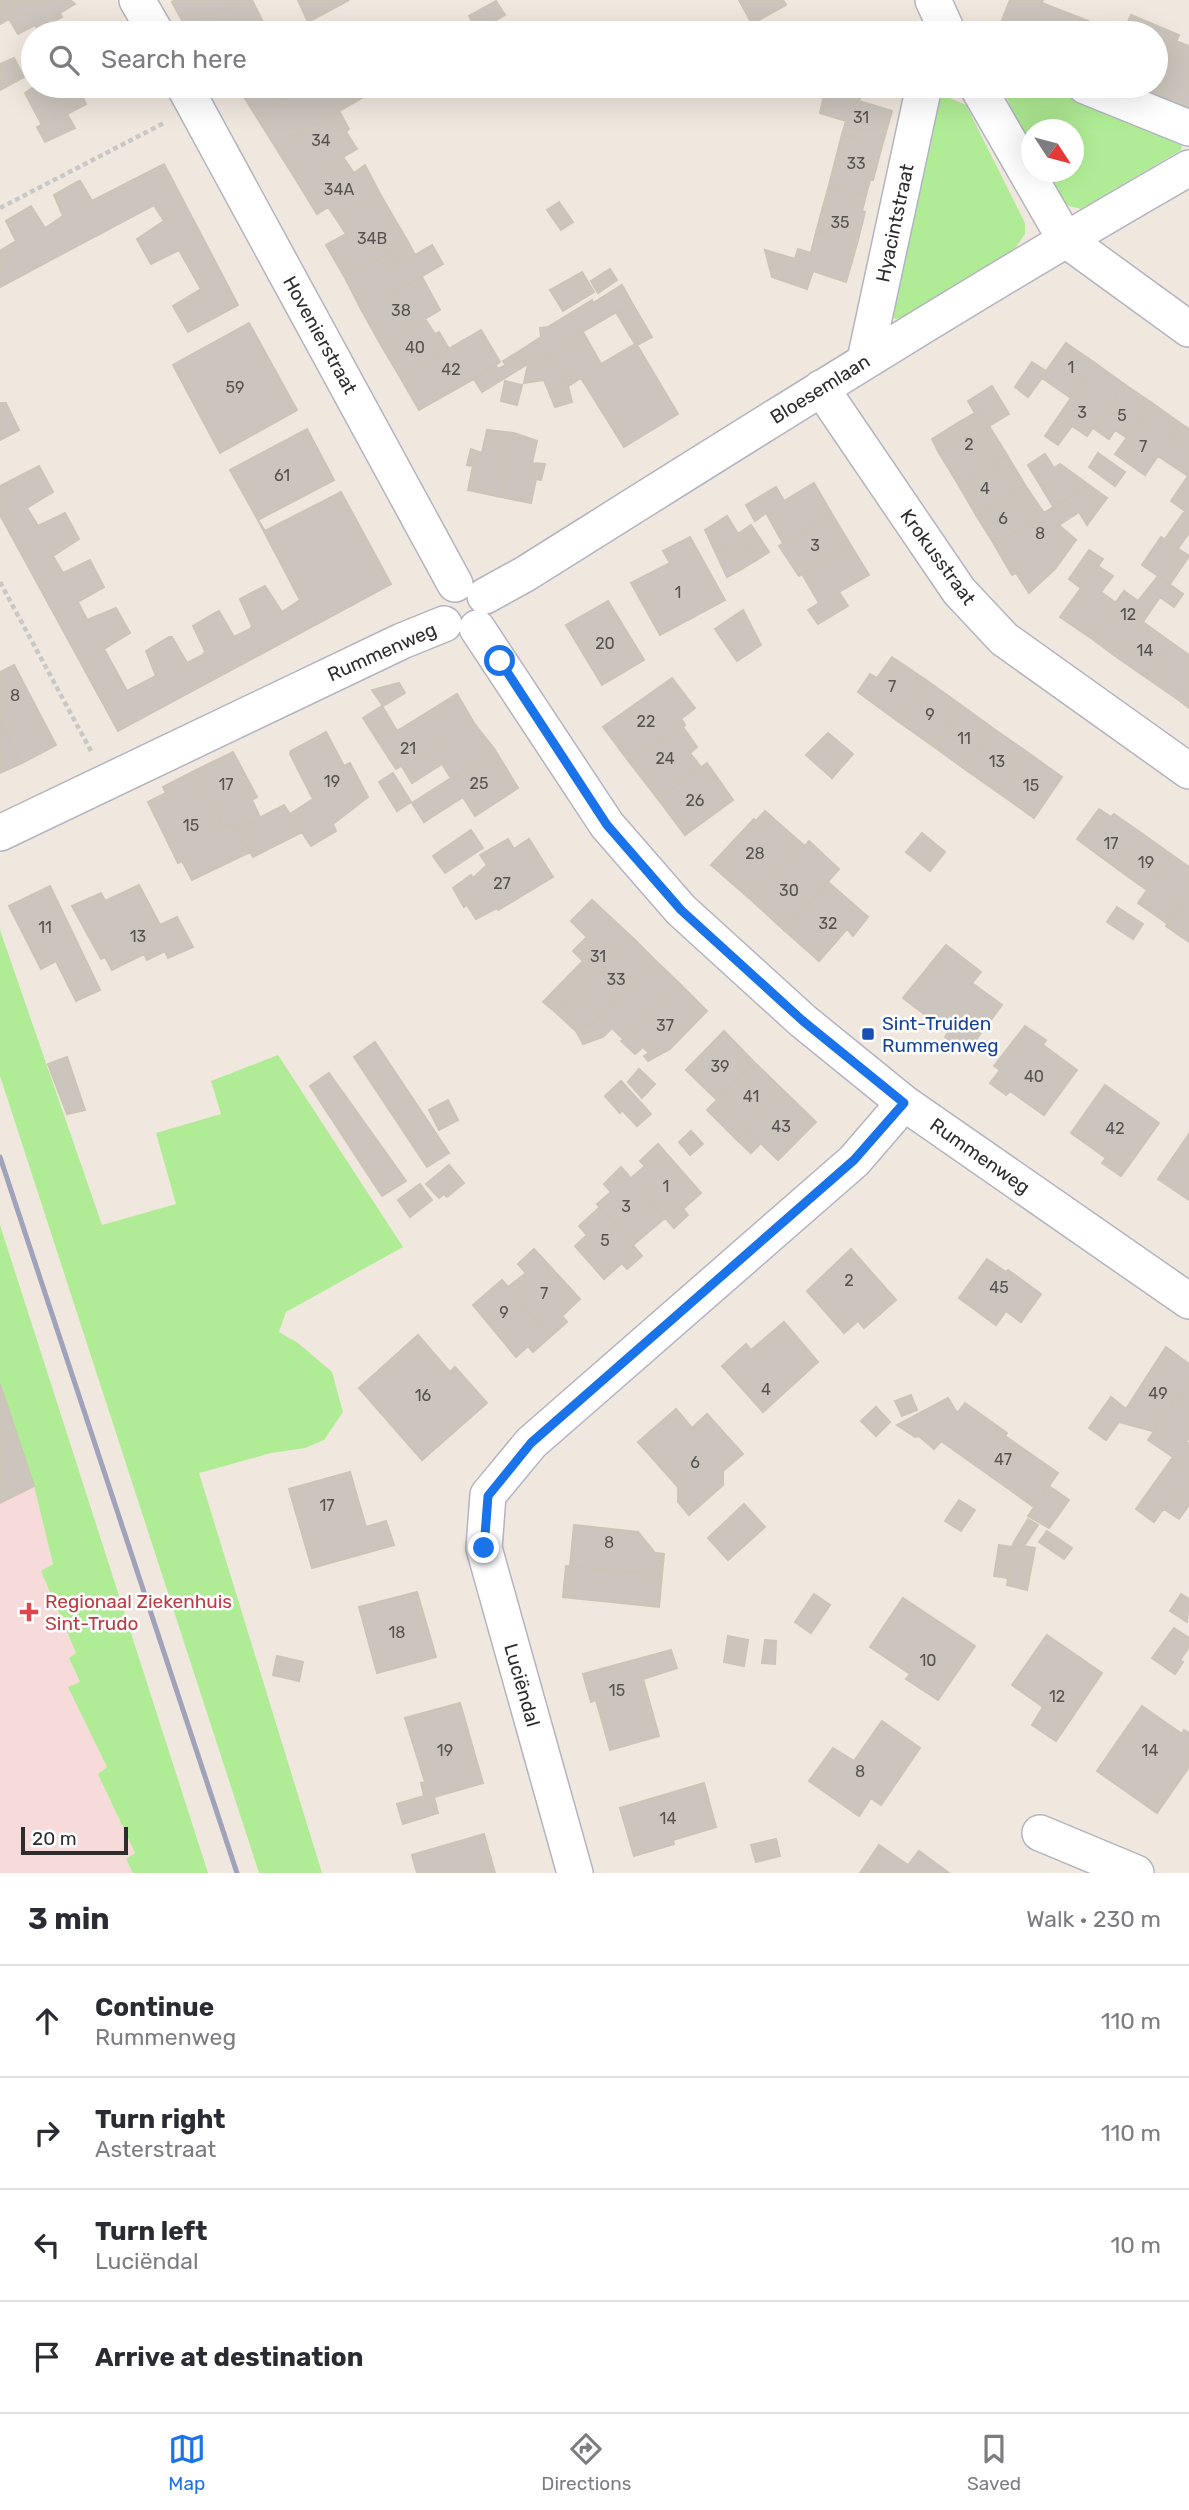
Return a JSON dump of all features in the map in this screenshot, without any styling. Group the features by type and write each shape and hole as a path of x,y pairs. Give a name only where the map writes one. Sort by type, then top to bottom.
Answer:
{"street":[{"path":"137,0 149,21"},
{"path":"933,0 943,21"},
{"name":"Hovenierstraat","path":"191,98 465,608"},
{"name":"Hyacintstraat","path":"865,360 921,98"},
{"path":"984,98 1065,239 1189,329"},
{"path":"1115,98 1189,128"},
{"name":"Bloesemlaan","path":"465,608 525,574 865,360 1065,239 1189,168"},
{"name":"Krokusstraat","path":"821,388 959,591 1004,639 1189,771"},
{"name":"Rummenweg","path":"0,833 402,641 465,608 607,825 681,910 803,1021 904,1103 1189,1301"},
{"name":"Luciëndal","path":"575,1873 484,1548 488,1496 531,1443 854,1160 904,1103"},
{"path":"1040,1833 1136,1873"}],"path":[{"path":"0,208 188,98"},
{"path":"0,582 108,782"}],"shaded area":[{"name":"Regionaal Ziekenhuis Sint-Trudo","path":"0,1383 34,1486 53,1565 41,1571 76,1653 69,1658 80,1683 69,1687 107,1767 98,1774 135,1854 127,1859 133,1873 0,1873"}],"green space":[{"path":"932,98 950,98 966,105 1025,223 1025,234 1014,250 912,315 896,319 888,314"},
{"path":"1007,98 1089,98 1183,138 1181,150 1081,209 1066,205 1051,182 1084,182 1084,119 1021,119 1021,132"},
{"path":"0,930 102,1225 176,1204 156,1133 221,1114 211,1081 278,1055 403,1247 286,1312 279,1332 298,1343 332,1372 343,1412 324,1440 305,1448 271,1453 199,1473 322,1873 259,1873 0,1076"},
{"path":"0,1225 208,1873 133,1873 126,1859 135,1853 98,1774 107,1767 68,1687 80,1682 69,1658 76,1653 41,1571 53,1564 34,1486 0,1383"}],"building":[{"path":"0,0 70,0 75,4 60,13 62,17 55,21 21,21 21,32 18,34 9,19 0,24"},
{"path":"240,0 200,21 182,21 172,2"},
{"path":"240,0 252,0 262,21 200,21"},
{"path":"298,0 349,0 310,21"},
{"path":"739,0 783,0 786,5 757,21 750,21"},
{"path":"1010,0 1043,0 1042,3 1078,17 1076,21 1002,21"},
{"path":"496,1 505,15 494,21 472,21 469,16"},
{"path":"1131,15 1145,21 1128,21"},
{"path":"1168,30 1179,35 1168,62"},
{"path":"1176,41 1189,46 1188,107 1167,98 1168,61"},
{"path":"14,58 21,71 21,79 0,90 0,64"},
{"path":"28,98 83,98 86,104 67,114 75,128 45,142 37,127 42,125"},
{"path":"245,98 287,98 256,116"},
{"path":"287,98 362,98 276,148 256,116"},
{"path":"823,98 860,98 859,101 892,111 882,146 842,134 846,121 820,113"},
{"path":"339,111 349,129 346,132 357,149 298,183 276,148"},
{"path":"842,134 882,146 866,195 829,185"},
{"path":"343,157 354,173 365,165 380,194 337,220 328,207 317,214 298,183"},
{"path":"164,164 238,305 188,332 173,306 201,289 179,250 151,264 137,239 164,221 154,205 0,287 0,251 16,241 6,221 31,206 45,228 63,216 54,195 77,182 80,181 92,201"},
{"path":"829,185 866,195 857,244 816,232"},
{"path":"380,194 408,242 345,278 326,245 346,234 337,220"},
{"path":"559,202 573,222 561,230 547,210"},
{"path":"816,232 857,244 846,282 813,271 807,289 772,277 765,250 795,259 798,249 811,253"},
{"path":"408,242 415,255 398,265 390,252"},
{"path":"432,245 443,264 362,311 345,278 390,252 398,265"},
{"path":"610,269 617,280 598,293 591,281"},
{"path":"582,272 594,292 563,311 550,290"},
{"path":"422,277 440,310 381,345 362,311"},
{"path":"622,285 632,303 526,365 518,352 541,337 540,328 548,327"},
{"path":"632,303 652,337 637,345 678,414 624,447 581,378 568,386 548,352 583,332 601,364 635,344 616,312"},
{"path":"425,319 435,334 439,332 449,349 400,377 381,345"},
{"path":"249,323 297,410 220,453 173,365"},
{"path":"481,330 500,362 419,410 400,377"},
{"path":"1066,343 1095,363 1071,398 1042,378 1028,397 1015,387 1032,362 1046,371"},
{"path":"518,352 526,365 482,392 474,379 495,364 498,369 506,365 503,361"},
{"path":"548,352 568,386 572,402 555,407 544,380 524,383 528,364"},
{"path":"1095,363 1124,384 1087,436 1072,426 1058,445 1045,436"},
{"path":"505,381 522,385 517,405 501,401"},
{"path":"1124,384 1152,403 1127,438 1115,430 1109,439 1093,428"},
{"path":"992,386 1009,414 989,426 980,410 975,413 968,401"},
{"path":"0,403 6,403 19,430 0,440"},
{"path":"1152,403 1180,423 1145,475 1115,454"},
{"path":"980,410 989,426 977,433 994,463 958,484 939,453 969,435 961,421"},
{"path":"961,421 969,435 939,453 932,439"},
{"path":"1180,423 1189,429 1189,505 1185,511 1171,501 1188,476 1158,456"},
{"path":"989,426 1007,455 994,463 977,433"},
{"path":"307,429 334,480 258,520 230,470"},
{"path":"487,430 514,433 501,497 468,490 473,466 467,465 471,449 482,453"},
{"path":"514,433 537,441 532,463 545,464 541,480 536,479 531,503 501,497"},
{"path":"1098,453 1125,472 1115,486 1089,467"},
{"path":"1045,454 1054,468 1060,464 1089,485 1054,508 1028,465"},
{"path":"1007,455 1025,485 1012,493 994,463"},
{"path":"994,463 1012,493 976,515 958,484"},
{"path":"39,466 53,492 27,508 38,526 65,513 79,539 53,556 63,573 90,560 104,587 78,602 87,620 116,608 130,633 104,649 127,691 156,676 146,651 169,637 172,637 187,663 203,655 205,651 193,626 217,612 219,611 234,637 250,629 252,626 240,599 265,586 282,612 300,600 258,520 265,531 341,492 391,584 118,731 0,515 0,486"},
{"path":"814,483 832,514 783,543 766,513 755,521 746,505 776,487 784,501"},
{"path":"1025,485 1044,513 1030,522 1012,493"},
{"path":"1089,485 1107,498 1087,525 1079,512 1059,525 1076,540 1055,569 1029,593 1016,573 1012,575 994,544"},
{"path":"1012,493 1030,522 994,544 976,515"},
{"path":"1189,505 1189,533 1178,548 1165,539"},
{"path":"832,514 850,544 799,576 779,546"},
{"path":"727,516 755,561 740,570 725,547 722,548 710,527"},
{"path":"751,525 769,552 755,561 738,534"},
{"path":"710,527 722,548 725,547 740,570 727,577 705,530"},
{"path":"690,537 725,600 660,635 631,583 670,563 663,551"},
{"path":"1161,537 1189,556 1170,584 1142,565"},
{"path":"850,544 869,575 839,592 848,606 818,624 808,610 819,603 802,574"},
{"path":"1089,550 1103,559 1098,566 1113,576 1101,592 1116,603 1091,638 1060,617 1081,588 1069,579"},
{"path":"1158,576 1183,594 1174,607 1160,597 1118,658 1091,638 1124,591 1138,601"},
{"path":"608,601 644,660 602,685 566,625"},
{"path":"743,610 761,645 737,661 715,629"},
{"path":"1143,622 1172,643 1147,678 1118,658"},
{"path":"1172,643 1189,655 1189,680 1176,698 1147,678"},
{"path":"892,657 926,680 899,722 858,692 870,674 877,678"},
{"path":"14,665 56,745 22,763 0,719 0,672"},
{"path":"672,678 695,708 681,719 684,723 630,763 603,727"},
{"path":"926,680 961,705 933,746 899,722"},
{"path":"1189,680 1189,708 1176,698"},
{"path":"399,683 405,693 383,706 372,690"},
{"path":"457,694 474,723 403,768 401,766 396,769 363,718 382,706 397,731"},
{"path":"961,705 994,729 966,770 933,746"},
{"path":"0,719 22,763 0,773"},
{"path":"474,723 495,750 451,778 442,764 412,783 403,768"},
{"path":"684,723 683,727 697,747 690,753 701,767 658,799 630,763"},
{"path":"994,729 1027,752 999,793 966,770"},
{"path":"326,732 344,766 350,763 368,797 333,824 336,831 311,846 290,814 313,799 290,754"},
{"path":"828,733 853,754 832,778 806,755"},
{"path":"495,750 518,788 475,816 463,797 424,822 412,803"},
{"path":"233,752 257,797 252,800 260,817 236,830 231,824 224,827 194,771"},
{"path":"1027,752 1062,777 1034,818 999,793"},
{"path":"707,763 733,800 685,835 658,799"},
{"path":"194,771 224,827 231,824 250,852 192,880 182,861 178,863 148,802 166,793 163,787"},
{"path":"393,773 411,802 397,811 379,782"},
{"path":"284,805 302,832 253,857 236,830"},
{"path":"1099,809 1111,817 1114,814 1144,835 1119,870 1077,839"},
{"path":"765,811 799,841 749,898 711,865 754,819 756,821"},
{"path":"471,830 483,848 445,873 433,856"},
{"path":"922,833 945,852 930,871 906,852"},
{"path":"1144,835 1172,855 1147,890 1119,870"},
{"path":"508,839 514,849 529,839 553,877 498,910 497,908 476,919 467,905 464,907 453,888 471,875 473,878 487,865 480,855"},
{"path":"799,841 805,846 809,841 839,869 785,931 749,898"},
{"path":"1172,855 1189,867 1189,893 1168,924 1138,903"},
{"path":"828,882 868,917 853,936 847,929 819,961 785,931"},
{"path":"139,885 160,925 177,917 193,947 168,958 165,951 147,960 144,954 112,970 105,957 101,959 72,906 101,893 105,901"},
{"path":"50,886 100,990 76,1001 56,961 41,969 9,906"},
{"path":"1189,893 1189,942 1166,926"},
{"path":"592,900 634,939 576,998 553,1010 543,1002 583,961 573,951 587,937 571,921"},
{"path":"1117,907 1143,924 1133,939 1107,922"},
{"path":"634,939 656,961 596,1021 576,1031 553,1010 576,998"},
{"path":"946,945 981,972 972,983 1002,1005 966,1053 945,1037 948,1032 903,998"},
{"path":"656,961 679,983 623,1039 612,1028 603,1037 583,1044 576,1031 596,1021"},
{"path":"679,983 707,1011 670,1049 648,1061 644,1056 649,1053 643,1047 635,1054 621,1041"},
{"path":"1025,1026 1046,1040 1043,1045 1077,1070 1044,1115 1010,1091 1006,1095 990,1083 1000,1070 994,1066"},
{"path":"724,1031 754,1062 717,1100 686,1070"},
{"path":"375,1042 449,1153 427,1167 354,1057"},
{"path":"67,1057 85,1110 67,1114 48,1064"},
{"path":"754,1062 785,1092 747,1130 717,1100"},
{"path":"639,1069 655,1084 642,1098 628,1082"},
{"path":"329,1073 406,1181 382,1196 310,1086"},
{"path":"621,1081 651,1114 637,1126 622,1110 620,1113 605,1096"},
{"path":"1105,1085 1159,1123 1121,1176 1102,1163 1106,1158 1071,1133"},
{"path":"785,1092 816,1122 778,1160 747,1130"},
{"path":"448,1100 458,1120 439,1130 429,1110"},
{"path":"717,1100 747,1130 737,1140 707,1110"},
{"path":"747,1130 761,1143 751,1153 737,1140"},
{"path":"691,1131 703,1144 690,1155 679,1142"},
{"path":"1189,1134 1189,1200 1158,1179"},
{"path":"658,1144 701,1193 683,1209 688,1215 674,1228 631,1178 645,1166 640,1161"},
{"path":"449,1165 464,1183 447,1197 444,1194 439,1198 426,1184"},
{"path":"621,1167 665,1218 633,1245 597,1204 611,1192 604,1184"},
{"path":"420,1184 432,1200 410,1217 398,1200"},
{"path":"600,1207 642,1256 627,1269 622,1263 604,1279 575,1246 587,1235 579,1226"},
{"path":"534,1249 580,1299 562,1316 567,1322 550,1337 508,1287 526,1273 518,1264"},
{"path":"851,1249 896,1300 864,1328 858,1321 844,1333 807,1291"},
{"path":"987,1259 1006,1272 1008,1270 1041,1294 1021,1322 1006,1311 996,1325 959,1298"},
{"path":"502,1280 550,1337 533,1352 528,1346 516,1357 473,1305"},
{"path":"784,1322 818,1362 763,1412 722,1366 746,1344 751,1350"},
{"path":"418,1335 450,1372 455,1367 487,1403 422,1460 359,1388"},
{"path":"1166,1347 1189,1364 1189,1381 1153,1431 1119,1422 1106,1440 1089,1428 1111,1397 1126,1409"},
{"path":"1189,1381 1189,1438 1186,1442 1189,1444 1189,1473 1154,1522 1136,1509 1173,1457 1148,1440"},
{"path":"0,1384 34,1486 0,1503"},
{"path":"911,1395 917,1410 902,1416 895,1401"},
{"path":"948,1398 957,1413 965,1403 1007,1433 1005,1436 1058,1473 1034,1507 941,1441 934,1449 919,1436 915,1437 897,1425"},
{"path":"876,1407 890,1422 876,1436 861,1421"},
{"path":"676,1409 692,1428 707,1414 743,1454 723,1471 723,1485 689,1515 678,1502 678,1487 638,1442"},
{"path":"350,1472 366,1527 386,1521 394,1545 312,1568 289,1489"},
{"path":"1189,1473 1189,1505 1179,1519 1164,1509"},
{"path":"1049,1486 1069,1500 1049,1528 1028,1516"},
{"path":"959,1500 975,1510 961,1531 945,1521"},
{"path":"744,1504 765,1527 728,1560 708,1538"},
{"path":"1028,1519 1038,1525 1024,1546 1018,1545 1014,1542"},
{"path":"574,1525 638,1532 655,1553 664,1554 662,1575 570,1566"},
{"path":"1047,1531 1072,1548 1064,1559 1039,1542"},
{"path":"1013,1544 1035,1548 1027,1590 1007,1585"},
{"path":"999,1545 1013,1547 1008,1578 994,1576"},
{"path":"566,1566 662,1575 659,1607 563,1597"},
{"path":"417,1592 436,1657 377,1673 359,1607"},
{"path":"814,1594 830,1605 811,1633 795,1622"},
{"path":"1181,1594 1189,1599 1187,1622 1170,1611"},
{"path":"903,1598 975,1646 938,1700 906,1679 910,1674 870,1647"},
{"path":"1174,1628 1189,1638 1189,1647 1175,1674 1152,1658"},
{"path":"1047,1635 1102,1673 1056,1741 1032,1725 1043,1707 1012,1685"},
{"path":"728,1636 748,1640 744,1666 724,1662"},
{"path":"765,1640 776,1641 775,1664 762,1663"},
{"path":"671,1650 677,1668 643,1679 659,1736 610,1750 596,1700 591,1702 583,1674"},
{"path":"277,1656 303,1662 299,1681 273,1675"},
{"path":"460,1703 483,1783 434,1797 438,1813 403,1824 397,1804 424,1796 421,1783 425,1782 405,1718"},
{"path":"1142,1706 1182,1734 1184,1730 1189,1733 1189,1767 1157,1813 1097,1771"},
{"path":"882,1721 920,1748 881,1805 871,1798 859,1816 809,1781 833,1748 854,1761"},
{"path":"704,1783 716,1827 634,1856 620,1808"},
{"path":"484,1834 495,1873 417,1873 412,1855"},
{"path":"776,1839 780,1856 756,1862 751,1845"},
{"path":"879,1845 908,1865 919,1851 949,1873 860,1873"}],"railway":[{"path":"0,1157 237,1873"}],"place":[{"name":"Sint-Truiden Rummenweg","path":"868,1034"},
{"name":"Regionaal Ziekenhuis Sint-Trudo","path":"29,1612"}],"route":[{"path":"484,1548 488,1496 531,1443 854,1160 904,1103 803,1021 681,910 607,825 500,661"}]}
